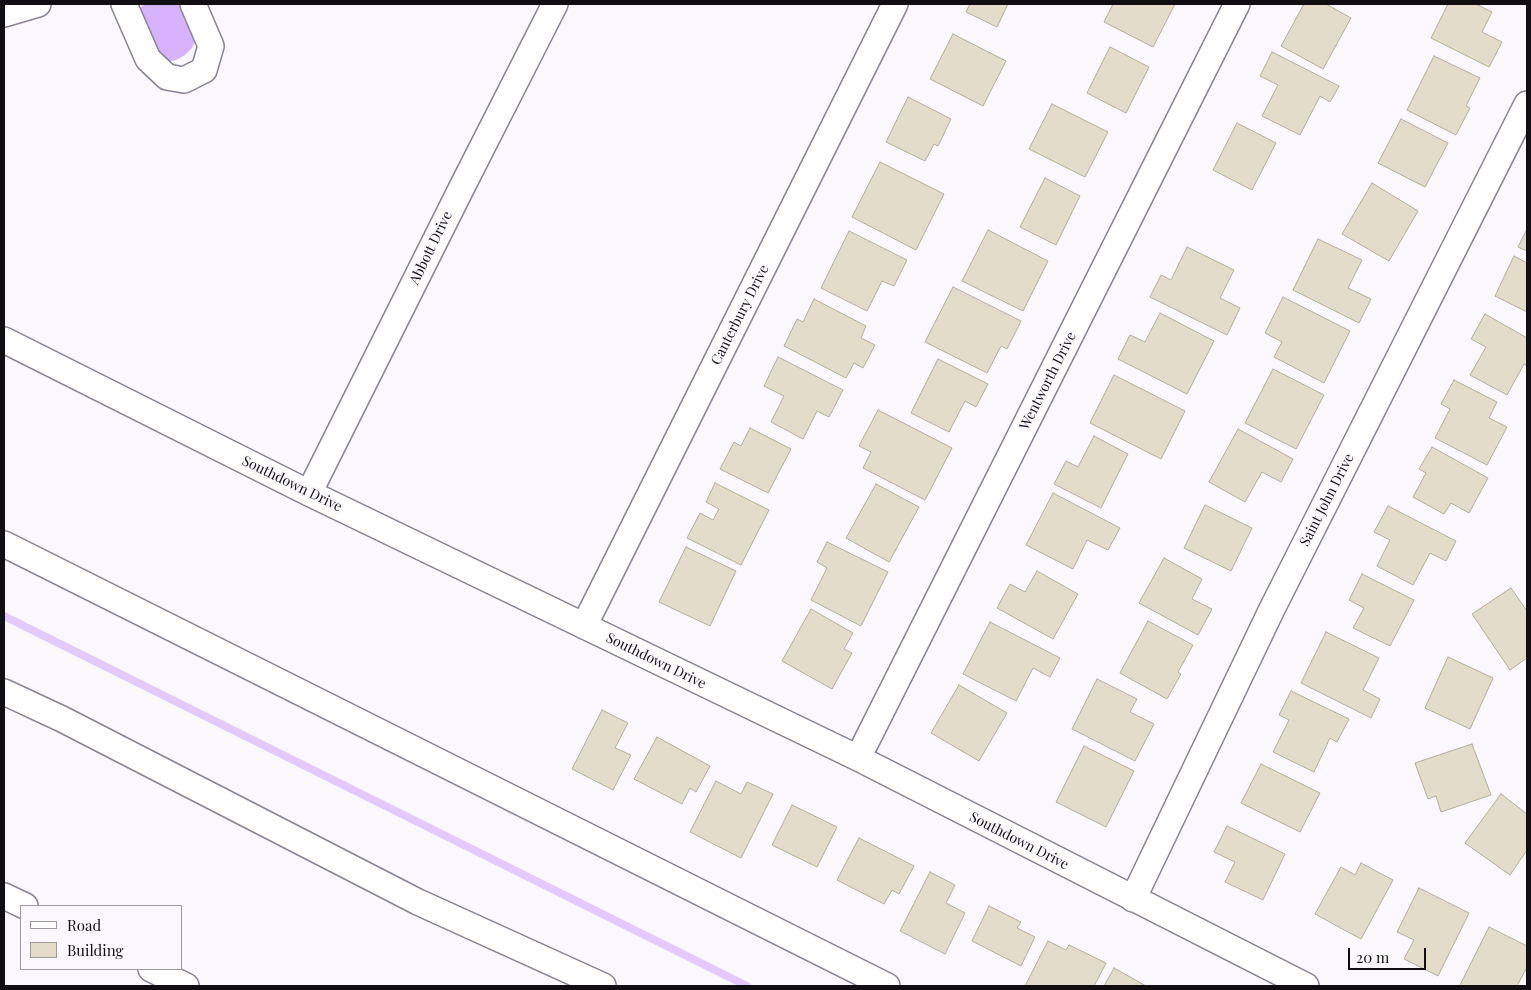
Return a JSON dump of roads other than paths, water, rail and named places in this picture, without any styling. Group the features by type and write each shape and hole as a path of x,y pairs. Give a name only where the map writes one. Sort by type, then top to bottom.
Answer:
{"street":[{"path":"4,14 38,4"},
{"path":"124,4 148,59 167,77 184,80 204,70 211,46 192,4"},
{"name":"Abbott Drive","path":"309,493 555,4"},
{"name":"Canterbury Drive","path":"584,626 895,4"},
{"name":"Wentworth Drive","path":"858,758 1238,4"},
{"name":"Saint John Drive","path":"1133,899 1276,601 1527,104"},
{"name":"Southdown Drive","path":"4,340 309,493 858,758 1306,986"},
{"path":"4,544 887,986"},
{"path":"4,692 418,902 603,986"},
{"path":"4,896 23,905"},
{"path":"153,970 186,986"}],"waterway":[{"path":"4,616 747,986"}]}
